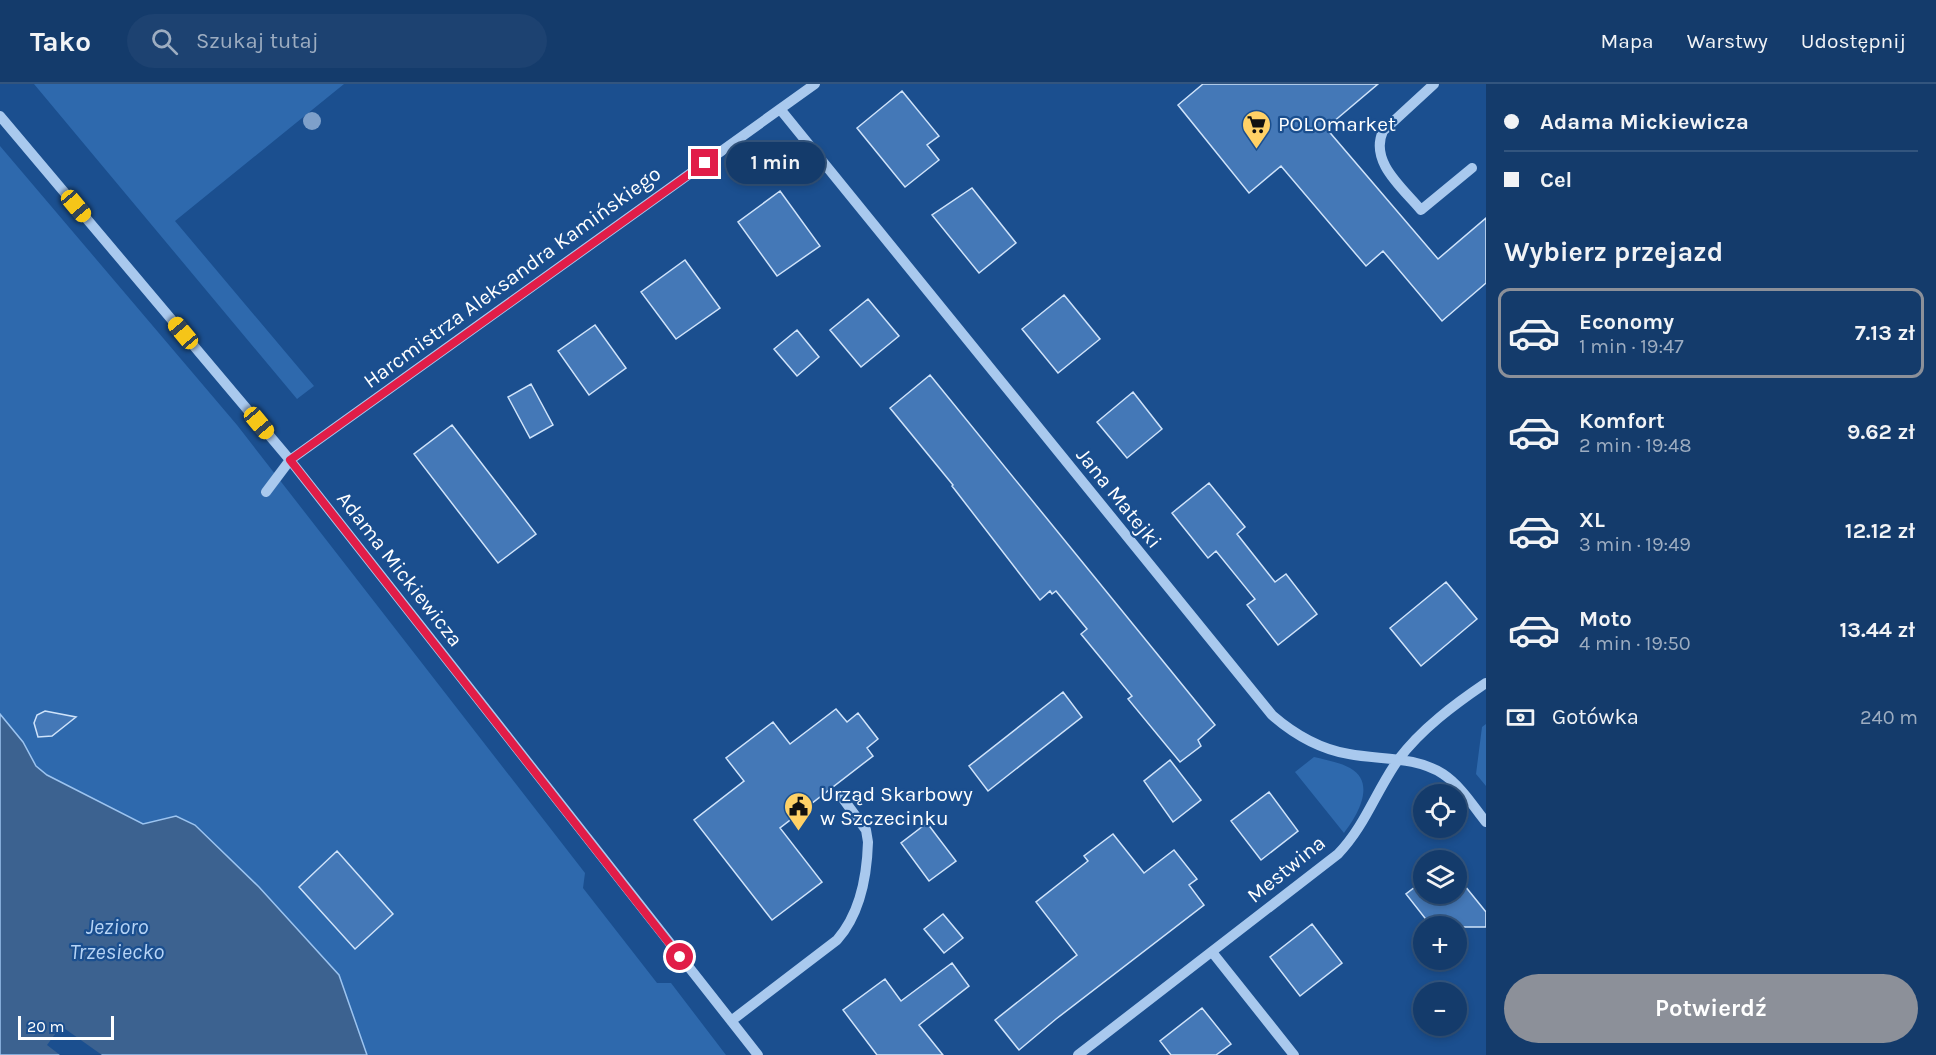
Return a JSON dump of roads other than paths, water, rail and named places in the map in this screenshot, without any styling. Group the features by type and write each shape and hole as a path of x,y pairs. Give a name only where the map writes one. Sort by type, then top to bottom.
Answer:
{"street":[{"name":"Harcmistrza Aleksandra Kamińskiego","path":"266,492 290,460 815,84"},
{"path":"1434,84 1383,131 1378,151 1382,162 1421,210 1472,168"},
{"name":"Jana Matejki","path":"780,109 1272,715 1314,744 1350,754 1415,762 1444,775 1469,800 1486,822"},
{"name":"Adama Mickiewicza","path":"0,116 290,460 758,1055"},
{"name":"Mestwina","path":"1078,1055 1326,864 1348,843 1363,823 1398,760 1440,717 1486,683"},
{"path":"731,1021 837,940 856,911 868,842 866,830 841,796"},
{"path":"1212,952 1294,1055"}],"water":[{"name":"Jezioro Trzesiecko","path":"0,714 23,742 36,766 47,775 143,824 176,816 195,825 259,887 339,975 367,1055 0,1055"}],"place":[{"name":"POLOmarket","path":"1257,150"},
{"name":"Urząd Skarbowy w Szczecinku","path":"799,832"}]}
